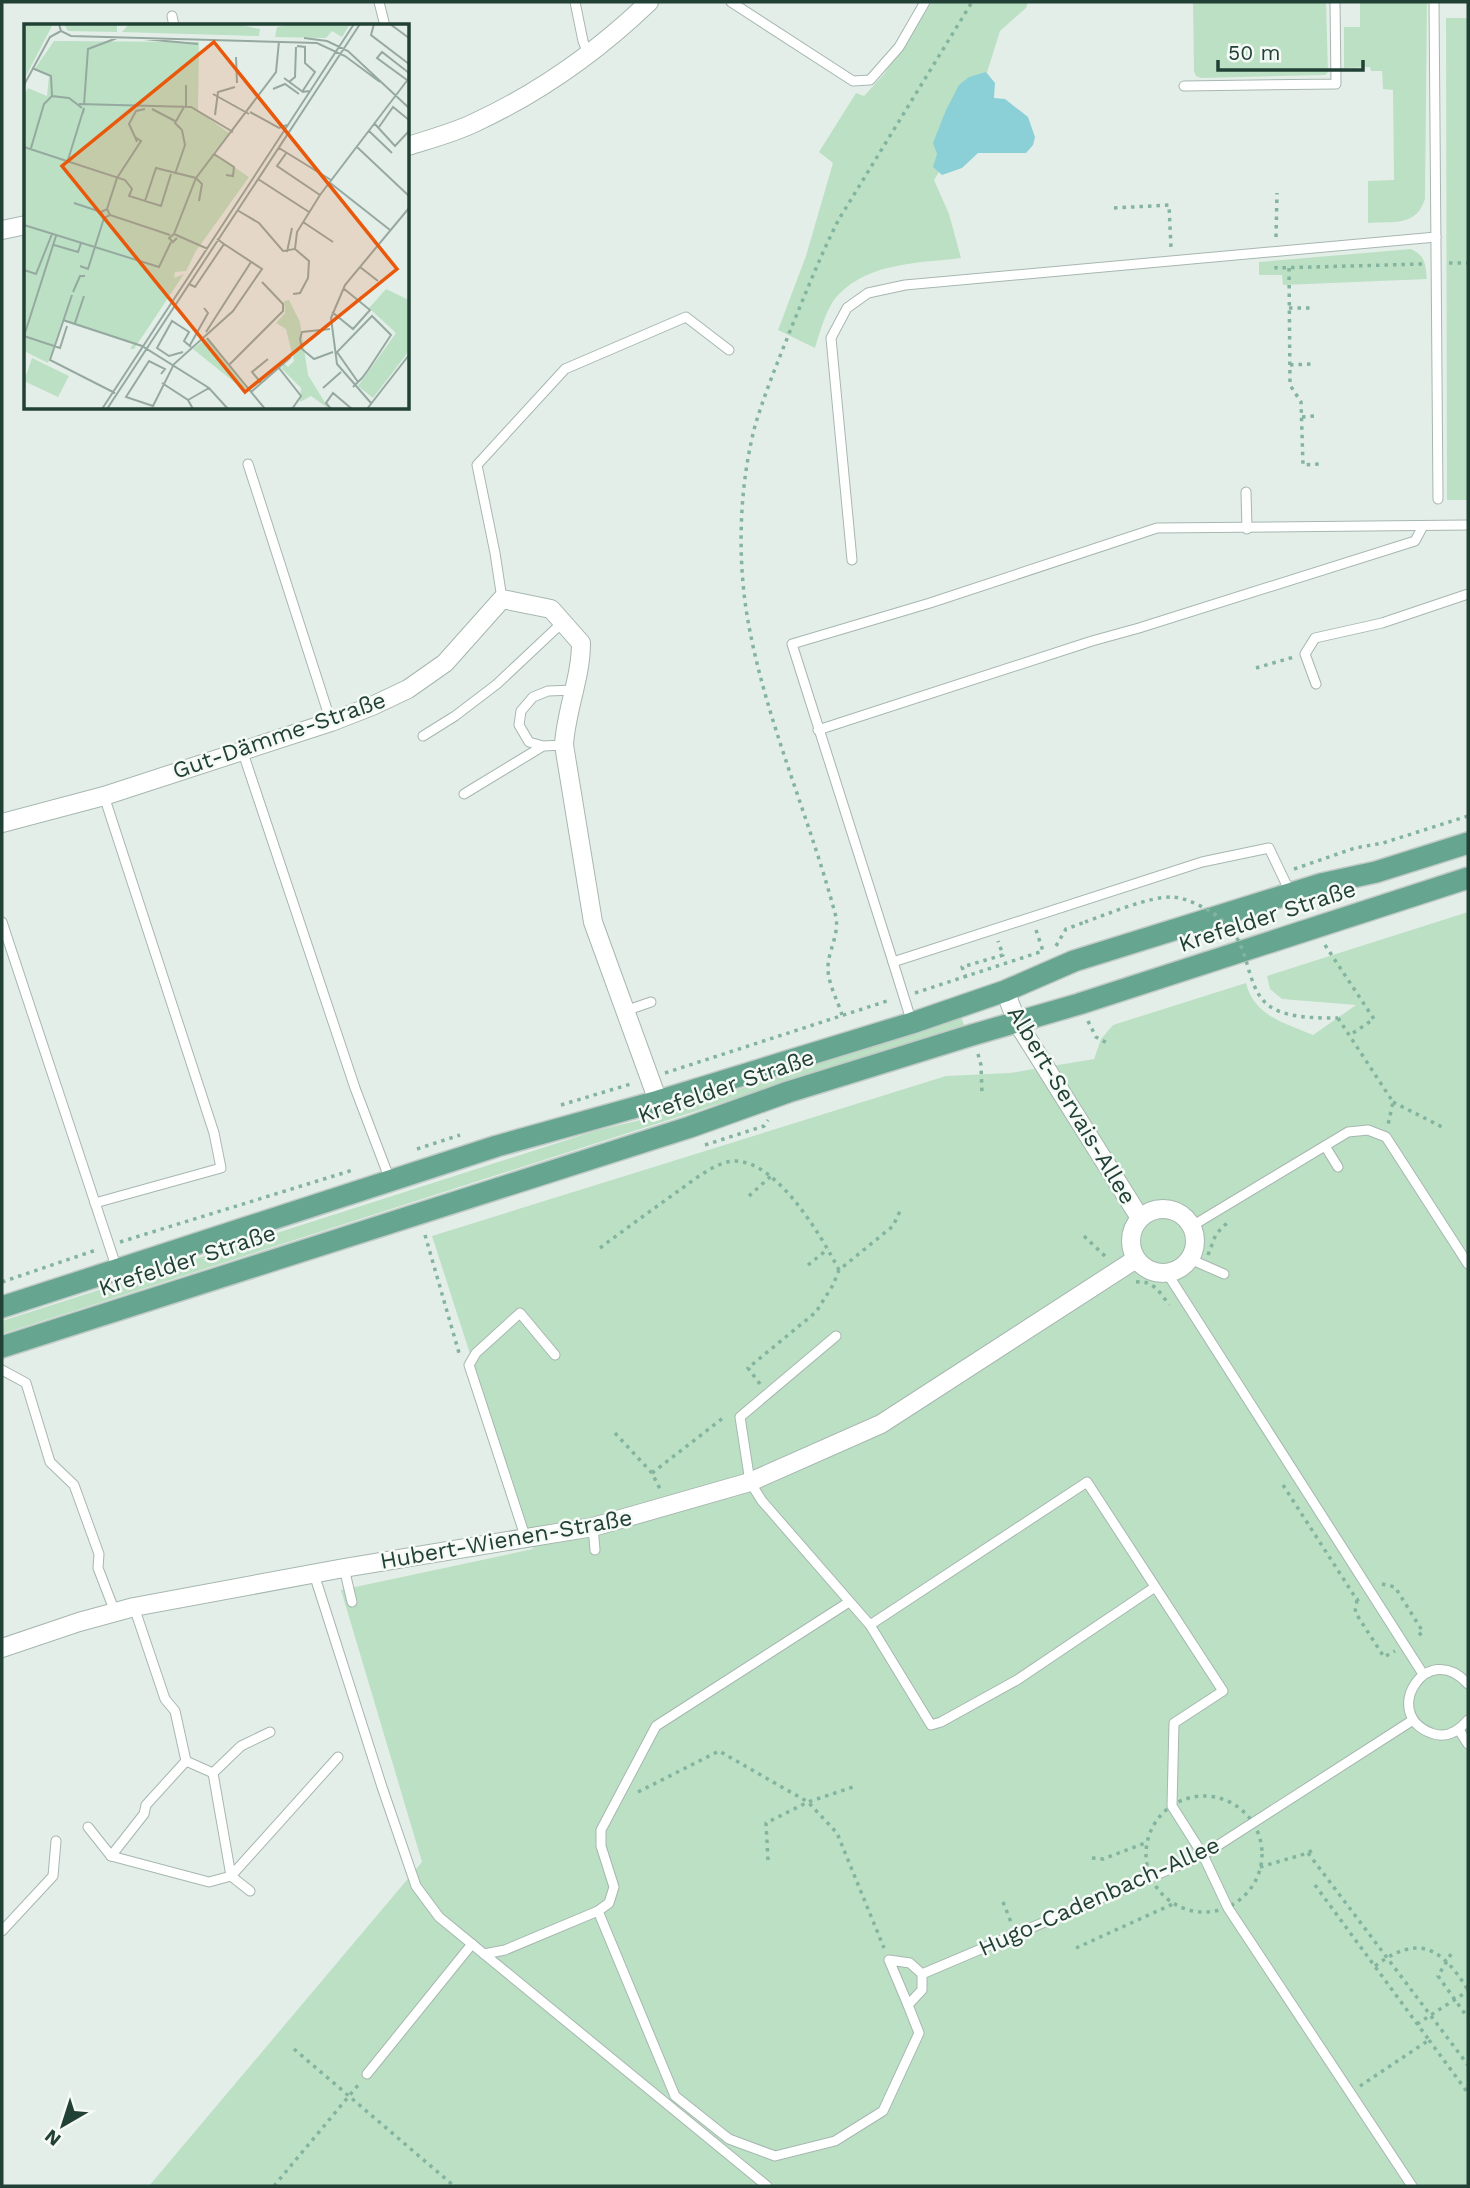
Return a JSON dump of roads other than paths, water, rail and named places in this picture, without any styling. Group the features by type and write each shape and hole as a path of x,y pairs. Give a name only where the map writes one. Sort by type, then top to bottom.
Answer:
{"main road":[{"name":"Krefelder Straße","path":"2,1307 117,1269 386,1170 497,1146 658,1101 912,1023 1006,991 1074,961 1321,884 1377,872 1468,843"},
{"name":"Krefelder Straße","path":"2,1347 690,1127 788,1092 1315,929 1468,878"}],"street":[{"path":"410,141 471,124 519,100 588,55 649,2"},
{"path":"2,230 24,225"},
{"path":"502,599 551,609 581,643 581,661 565,728 564,745 593,922 658,1101"},
{"name":"Gut-Dämme-Straße","path":"2,823 104,796 331,722 372,706 408,689 445,663 502,599"},
{"name":"Albert-Servais-Allee","path":"1006,991 1017,1022 1140,1218"},
{"path":"1168,1208 1182,1214 1192,1226 1196,1243 1190,1259 1180,1269 1167,1273 1150,1270 1136,1259 1131,1245 1132,1231 1140,1218 1153,1210 1168,1208"},
{"name":"Hubert-Wienen-Straße","path":"2,1648 134,1607 344,1568 593,1527 750,1482 881,1424 1136,1259"}],"lane":[{"path":"379,2 384,24"},
{"path":"575,2 588,55"},
{"path":"731,2 853,81 870,80 899,47 925,2"},
{"path":"1184,86 1336,85 1335,2"},
{"path":"1434,2 1438,499"},
{"path":"852,560 831,338 847,308 868,293 905,285 1436,237"},
{"path":"502,599 477,466 485,456 565,369 686,317 729,350"},
{"path":"248,464 331,722"},
{"path":"1246,492 1247,529"},
{"path":"912,1023 792,643 930,603 1157,528 1468,525"},
{"path":"818,730 1092,641 1369,557 1415,541 1423,526"},
{"path":"1315,684 1305,654 1315,638 1382,623 1468,594"},
{"path":"423,736 497,684 564,621"},
{"path":"564,745 542,746 529,742 519,725 521,711 533,697 548,691 575,690"},
{"path":"464,794 542,746"},
{"path":"242,750 355,1088 386,1170"},
{"path":"95,1203 221,1168 214,1133 104,796"},
{"path":"893,962 1202,862 1269,848 1290,894"},
{"path":"2,922 117,1269"},
{"path":"625,1011 651,1002"},
{"path":"1192,1226 1349,1132 1368,1130 1385,1137 1468,1264"},
{"path":"1325,1146 1338,1167"},
{"path":"1190,1259 1224,1274"},
{"path":"1167,1273 1423,1674"},
{"path":"526,1539 469,1365 476,1353 520,1314 555,1355"},
{"path":"836,1336 740,1417 750,1482 762,1501 870,1625 931,1725 1017,1680 1155,1587"},
{"path":"2,1370 26,1383 50,1462 74,1485 99,1553 99,1568 115,1612"},
{"path":"870,1625 1087,1482 1223,1691 1174,1723 1172,1806 1203,1855 1228,1908 1412,2186"},
{"path":"593,1527 595,1550"},
{"path":"344,1568 352,1602"},
{"path":"314,1574 377,1774 416,1886 439,1917 767,2186"},
{"path":"484,1954 505,1950 598,1911 609,1903 614,1887 601,1846 601,1830 656,1727 849,1602"},
{"path":"134,1607 165,1699 175,1711 186,1761"},
{"path":"1468,1684 1461,1675 1436,1669 1423,1674 1413,1685 1409,1696 1409,1709 1413,1720 1424,1731 1437,1736 1448,1735 1459,1730 1468,1720"},
{"name":"Hugo-Cadenbach-Allee","path":"922,1974 1203,1855 1413,1720"},
{"path":"1459,1730 1468,1744"},
{"path":"213,1773 241,1746 270,1732"},
{"path":"88,1827 111,1856 209,1882 231,1876 338,1757"},
{"path":"186,1761 213,1773"},
{"path":"111,1856 145,1814 146,1805 186,1761"},
{"path":"213,1773 231,1876 250,1891"},
{"path":"2,1931 53,1876 56,1841"},
{"path":"598,1911 675,2096 729,2139 775,2156 835,2141 883,2111 919,2034 889,1960 910,1963 922,1974 922,1990 908,2005"},
{"path":"367,2074 472,1944"}],"water":[{"path":"986,72 995,83 994,98 1005,99 1028,117 1035,137 1033,145 1026,153 978,153 962,168 942,175 933,167 937,154 933,143 946,110 959,85 969,77"}]}
